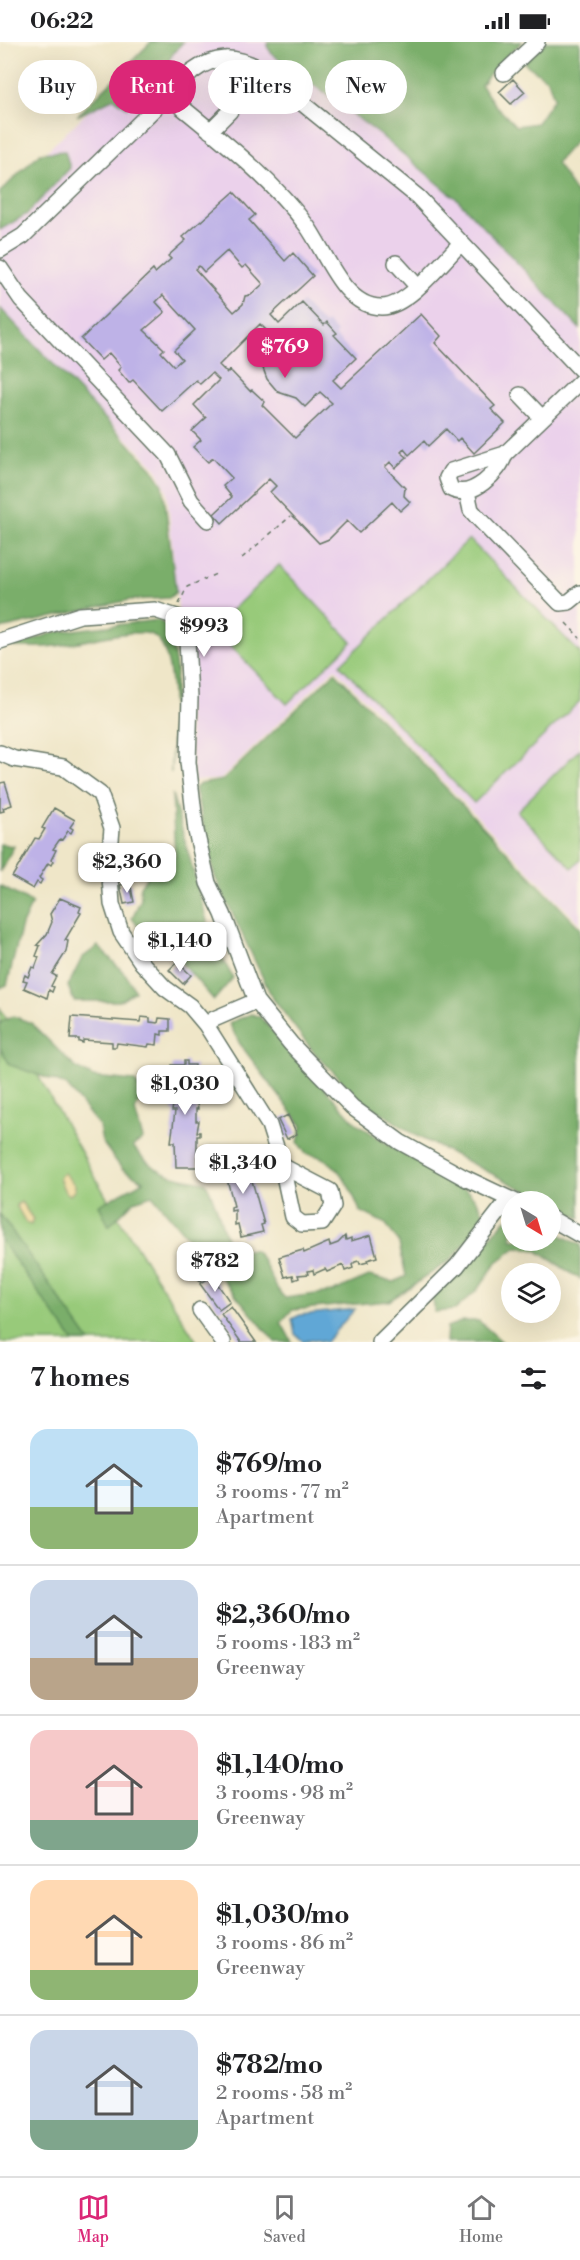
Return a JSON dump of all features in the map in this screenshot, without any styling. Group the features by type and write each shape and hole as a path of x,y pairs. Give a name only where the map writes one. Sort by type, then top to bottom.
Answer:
{"street":[{"path":"504,73 537,42"},
{"path":"196,69 211,60 230,57 248,62 408,188 580,369"},
{"path":"0,250 23,236 148,114"},
{"path":"190,114 294,211 319,244 350,293 358,301 373,306 391,306 410,296 417,286 462,243"},
{"path":"210,131 227,114"},
{"path":"396,263 417,286"},
{"path":"0,268 21,299 168,455 191,501 208,520"},
{"path":"505,454 503,462 474,490 457,493 451,489 447,478 451,471 505,454 580,382"},
{"path":"520,395 542,418"},
{"path":"467,492 471,510 560,603 569,602 580,593"},
{"path":"0,641 80,615 155,610 186,620 190,698 188,762 196,831 208,883 223,914 256,1001 291,1044 352,1107 400,1142 501,1195"},
{"path":"0,753 14,759 63,767 100,794 112,828 109,864 112,904 121,932 157,980 190,1006 206,1025 269,1125 282,1166"},
{"path":"206,1025 214,1019 256,1001"},
{"path":"380,1342 457,1266 501,1213"},
{"path":"561,1224 580,1235"},
{"path":"200,1310 223,1342"}],"path":[{"path":"242,558 291,516"},
{"path":"176,617 180,600 187,587 216,574"},
{"path":"566,623 580,638"}],"shaded area":[{"path":"160,42 325,42 342,60 325,60 325,114 394,114 580,310 580,924 335,668 221,779 194,781 167,490 155,466 0,316 0,196 85,114 97,114 97,103 109,91 109,114 196,114 196,60 141,60"}],"green space":[{"path":"151,42 183,42 170,60 133,60"},
{"path":"268,42 522,42 495,67 481,85 494,104 516,126 537,123 554,98 548,80 524,63 546,42 580,42 580,136 556,163 580,199 580,329 458,200 352,114 407,114 407,60 325,60 325,94 313,85 313,60 280,60 267,46"},
{"path":"109,84 109,100 97,106 97,96"},
{"path":"65,151 70,168 27,214 0,230 0,192 40,153"},
{"path":"0,308 152,468 163,485 176,592 169,598 129,600 0,629"},
{"path":"469,539 580,653 580,701 474,803 340,665"},
{"path":"279,565 352,642 287,704 213,628"},
{"path":"158,620 170,628 176,669 171,773 173,720 170,675 160,642 150,634 130,633 55,646 13,647 56,632"},
{"path":"335,672 580,928 580,1218 561,1208 561,1191 526,1191 415,1135 358,1097 312,1050 272,997 215,877 195,788 200,784 223,780"},
{"path":"580,749 580,860 572,868 517,811"},
{"path":"172,794 212,939 233,978 214,1000 168,947 142,932 132,918 141,899 140,886 155,868 164,870 175,856"},
{"path":"0,844 14,846 0,872"},
{"path":"0,886 32,903 22,925 7,985 0,988"},
{"path":"98,946 126,975 135,991 119,1001 74,1001 68,986 82,958"},
{"path":"0,1008 116,1214 197,1342 0,1342"},
{"path":"251,1014 260,1017 355,1122 395,1149 465,1189 483,1211 482,1223 451,1260 389,1301 292,1310 281,1322 292,1342 275,1342 152,1195 134,1201 109,1226 99,1205 144,1181 122,1169 102,1142 99,1126 66,1085 10,1065 0,1048 0,1023 13,1016 31,1023 75,1067 93,1077 134,1081 143,1092 135,1111 143,1139 133,1146 148,1162 164,1173 205,1182 231,1250 254,1250 264,1262 285,1298 332,1292 369,1276 394,1282 406,1276 399,1243 386,1224 360,1211 352,1192 334,1166 317,1156 306,1154 298,1142 302,1126 240,1044 229,1023"},
{"path":"0,1214 90,1342 74,1342 0,1239"},
{"path":"501,1225 501,1251 512,1251 497,1262 477,1290 455,1310 435,1312 432,1296 464,1269"},
{"path":"561,1235 580,1245 580,1279 561,1266 561,1263 556,1263 538,1251 561,1251"},
{"path":"463,1321 479,1321 502,1342 446,1342 447,1327"}],"sand":[{"path":"64,1173 75,1185 75,1190 70,1195 65,1192 59,1178"},
{"path":"21,1202 33,1219 31,1225 26,1223 16,1205"}],"water":[{"path":"355,1309 326,1342 311,1339 304,1342 295,1334 292,1319 300,1315"}],"building":[{"path":"513,79 525,92 511,104 499,92"},
{"path":"234,192 255,215 249,220 285,261 293,253 313,276 271,315 279,324 302,302 324,325 327,322 337,333 334,335 356,358 333,380 341,388 421,314 441,336 435,343 495,406 491,409 505,423 474,453 460,438 457,441 446,429 428,446 424,441 409,455 404,449 401,452 407,457 395,468 390,462 385,467 405,488 404,496 410,502 400,511 392,502 359,533 347,521 329,539 319,543 270,492 276,486 269,479 222,523 214,514 232,497 223,486 232,478 213,458 208,462 193,447 201,440 192,431 206,418 194,405 219,380 212,373 200,384 196,380 162,411 133,380 129,383 118,370 121,367 109,353 101,360 81,339 153,270 155,273 171,259 168,256 186,240 183,237","holes":["227,251 242,268 246,265 263,284 251,295 245,296 243,304 234,312 195,269 199,266 204,272","163,295 195,330 174,350 182,359 174,366 161,352 164,349 144,330 165,312 156,302","260,324 269,333 251,351 260,360 267,379 278,392 296,398 305,407 320,392 332,403 295,438 262,405 265,402 252,390 250,391 230,370 227,373 219,365"]},
{"path":"5,782 12,805 3,808 4,811 0,812 0,783"},
{"path":"54,808 75,820 70,827 73,829 71,833 68,831 62,840 60,839 53,849 56,850 51,865 48,863 39,878 42,880 40,884 37,882 33,889 12,877 35,838 39,839 45,829 42,828"},
{"path":"130,883 134,902 124,904 120,885"},
{"path":"60,898 81,907 79,912 81,913 65,940 68,941 66,952 52,974 56,976 51,986 54,987 52,992 49,990 47,998 24,988 27,981 23,980 25,975 28,977 32,967 35,968 40,946 37,945 47,934 52,922 50,914"},
{"path":"177,962 191,975 183,984 169,970"},
{"path":"72,1017 140,1022 141,1017 150,1018 150,1022 158,1023 159,1018 170,1019 170,1031 162,1031 162,1035 158,1034 157,1045 149,1044 148,1047 117,1043 116,1047 112,1047 112,1042 83,1040 83,1043 79,1042 79,1039 70,1039"},
{"path":"184,1061 187,1061 187,1065 195,1065 195,1073 198,1073 198,1077 195,1077 195,1095 200,1095 200,1099 196,1099 198,1109 196,1109 196,1121 199,1121 197,1132 200,1132 200,1136 197,1136 197,1153 202,1153 203,1157 197,1157 198,1167 176,1167 175,1142 171,1142 175,1111 172,1111 174,1078 169,1078 169,1074 173,1074 172,1065 184,1065"},
{"path":"288,1115 297,1134 287,1139 278,1120"},
{"path":"238,1153 239,1156 246,1155 248,1164 251,1163 249,1167 253,1177 251,1177 264,1224 261,1225 263,1232 241,1237 238,1224 235,1225 235,1210 231,1211 231,1207 234,1206 222,1160"},
{"path":"371,1235 377,1257 367,1260 368,1262 360,1264 359,1261 355,1262 352,1265 353,1268 345,1271 343,1265 327,1272 325,1269 314,1274 313,1270 308,1271 309,1274 298,1275 299,1278 294,1280 293,1275 285,1277 279,1257 303,1250 304,1253 329,1242 330,1246 338,1243 345,1236 346,1240 351,1238 351,1241"},
{"path":"197,1254 211,1273 200,1281 186,1262"},
{"path":"212,1276 230,1302 219,1310 200,1284"},
{"path":"231,1307 256,1342 241,1342 221,1314"}]}
